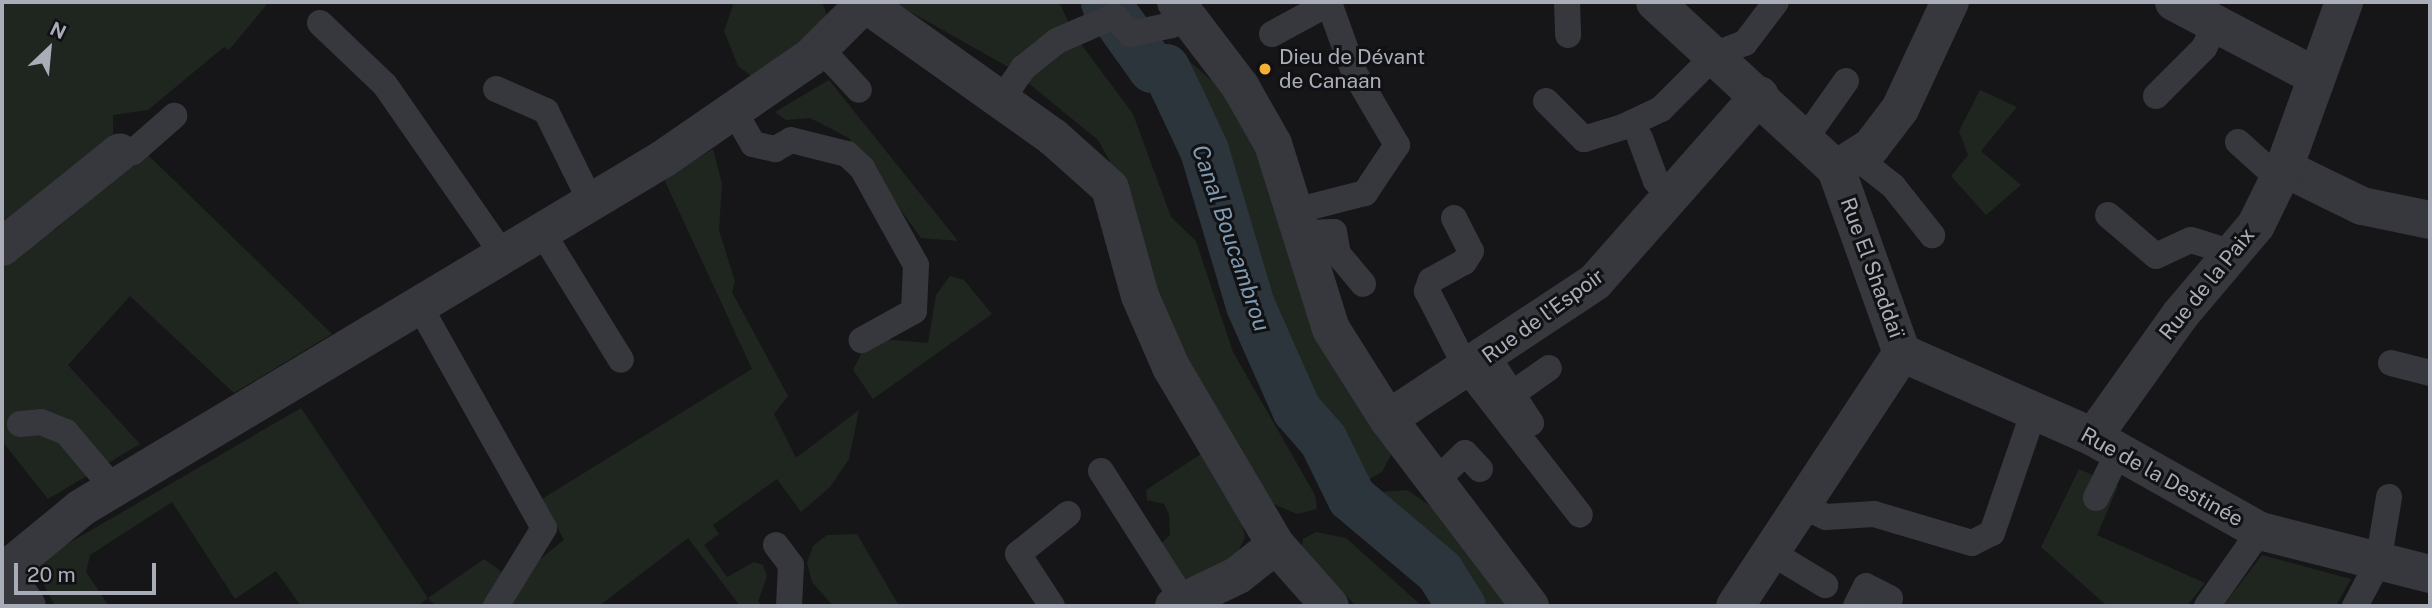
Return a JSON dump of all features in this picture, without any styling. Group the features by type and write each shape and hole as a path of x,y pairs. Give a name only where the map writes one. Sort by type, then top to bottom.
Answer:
{"street":[{"path":"27,606 2,571 114,489 504,256 734,111 820,48 864,2 1001,100 1110,188 1140,296 1171,367 1276,545 1330,606"},
{"path":"1846,163 1900,109 1950,2"},
{"path":"2174,2 2315,76"},
{"name":"Rue de la Paix","path":"2106,444 2180,315 2236,254 2284,168 2315,76 2333,5"},
{"path":"1180,7 1240,86 1273,144 1331,329 1388,418 1530,606"},
{"name":"Rue El Shaddaï","path":"1675,8 1716,54 1805,139 1846,163 1902,352 1774,554 1735,606"},
{"name":"Rue de l'Espoir","path":"1388,418 1478,364 1595,282 1760,95"},
{"path":"2,247 120,152"},
{"path":"2284,168 2362,206 2430,220"},
{"name":"Rue de la Destinée","path":"1902,352 2106,444 2260,531 2430,575"},
{"path":"1178,602 1238,575 1276,545"}],"lane":[{"path":"1567,2 1568,34"},
{"path":"1546,101 1584,139 1661,109 1716,54 1745,43 1776,2"},
{"path":"1272,34 1329,3 1354,72 1397,145 1365,193 1298,222"},
{"path":"1001,100 1023,68 1057,41 1114,16 1130,34 1172,24 1180,7"},
{"path":"320,23 385,85 504,256"},
{"path":"2156,96 2204,48 2215,25"},
{"path":"820,48 859,90"},
{"path":"1805,139 1846,80"},
{"path":"496,89 546,111 591,202"},
{"path":"734,111 754,144 775,149 792,140 847,154 869,180 916,265 914,311 862,340"},
{"path":"120,152 133,152 174,116"},
{"path":"1640,138 1656,181 1674,195"},
{"path":"2238,142 2267,168 2284,168"},
{"path":"1846,163 1893,186 1933,235"},
{"path":"2108,215 2156,256 2191,240 2236,254"},
{"path":"1454,218 1471,251 1464,262 1431,281 1427,291 1580,515"},
{"path":"1298,222 1334,232 1338,254 1363,284"},
{"path":"542,232 621,360"},
{"path":"420,307 544,528 496,606"},
{"path":"2391,363 2430,373"},
{"path":"1478,364 1512,394 1531,423"},
{"path":"1512,394 1549,368"},
{"path":"1804,507 1826,517 1874,513 1972,544 1993,533 2034,411"},
{"path":"20,424 41,422 66,432 114,489"},
{"path":"2096,498 2106,444"},
{"path":"1436,481 1465,453 1480,469"},
{"path":"1101,471 1178,602"},
{"path":"2355,606 2378,563 2389,497"},
{"path":"1052,606 1018,554 1069,514"},
{"path":"2207,606 2260,531"},
{"path":"776,545 791,565 789,606"},
{"path":"1774,554 1825,585"},
{"path":"1856,606 1866,586 1890,597"}],"shaded area":[{"path":"2,2 269,2 229,50 224,47 148,110 113,115 113,150 2,237"},
{"path":"734,2 822,2 829,20 754,78 738,66 724,31"},
{"path":"893,2 1059,2 1075,36 1133,114 1171,217 1196,241 1233,352 1315,495 1317,509 1297,514 1257,497 1161,309 1119,178 1098,140 1010,68"},
{"path":"1189,61 1233,99 1391,455 1382,472 1355,487 1338,486 1323,466 1275,377 1180,111 1173,78"},
{"path":"829,80 958,241 921,238 849,138 810,118 786,120 775,112"},
{"path":"1980,90 2017,107 1981,151 2021,185 1986,215 1951,176 1968,155 1959,131"},
{"path":"713,149 722,184 719,230 735,282 732,292 788,396 774,414 796,458 859,410 849,459 830,487 801,512 777,479 713,525 719,534 704,545 727,577 754,562 763,565 767,576 758,602 766,606 740,606 688,538 599,606 436,606 428,598 484,559 505,574 529,568 564,540 542,499 752,369 664,179"},
{"path":"145,152 332,334 234,393 130,296 68,365 140,444 48,499 2,441 2,264 57,228"},
{"path":"950,276 964,280 992,314 873,399 853,370 862,352 882,339 928,343 936,295"},
{"path":"301,408 428,598 417,606 301,606 276,571 235,599 172,502 90,555 86,572 109,606 55,606 39,575 45,557"},
{"path":"1201,454 1241,518 1245,537 1233,563 1186,579 1168,568 1156,548 1170,535 1169,514 1164,504 1147,500 1146,490"},
{"path":"2079,469 2118,486 2097,535 2205,583 2187,606 2107,606 2041,547"},
{"path":"1407,490 1434,508 1513,606 1458,606 1369,512 1379,492"},
{"path":"1316,532 1346,538 1422,606 1356,606 1302,548 1303,539"},
{"path":"857,534 899,606 833,606 812,582 807,563 813,546 827,535"},
{"path":"2262,555 2351,579 2336,606 2223,606"}],"waterway":[{"name":"Canal Boucambrou","path":"1105,2 1152,68 1165,68 1204,150 1250,305 1296,409 1323,440 1351,497 1439,571 1461,606"}],"place":[{"name":"Dieu de Dévant de Canaan","path":"1265,69"}]}
